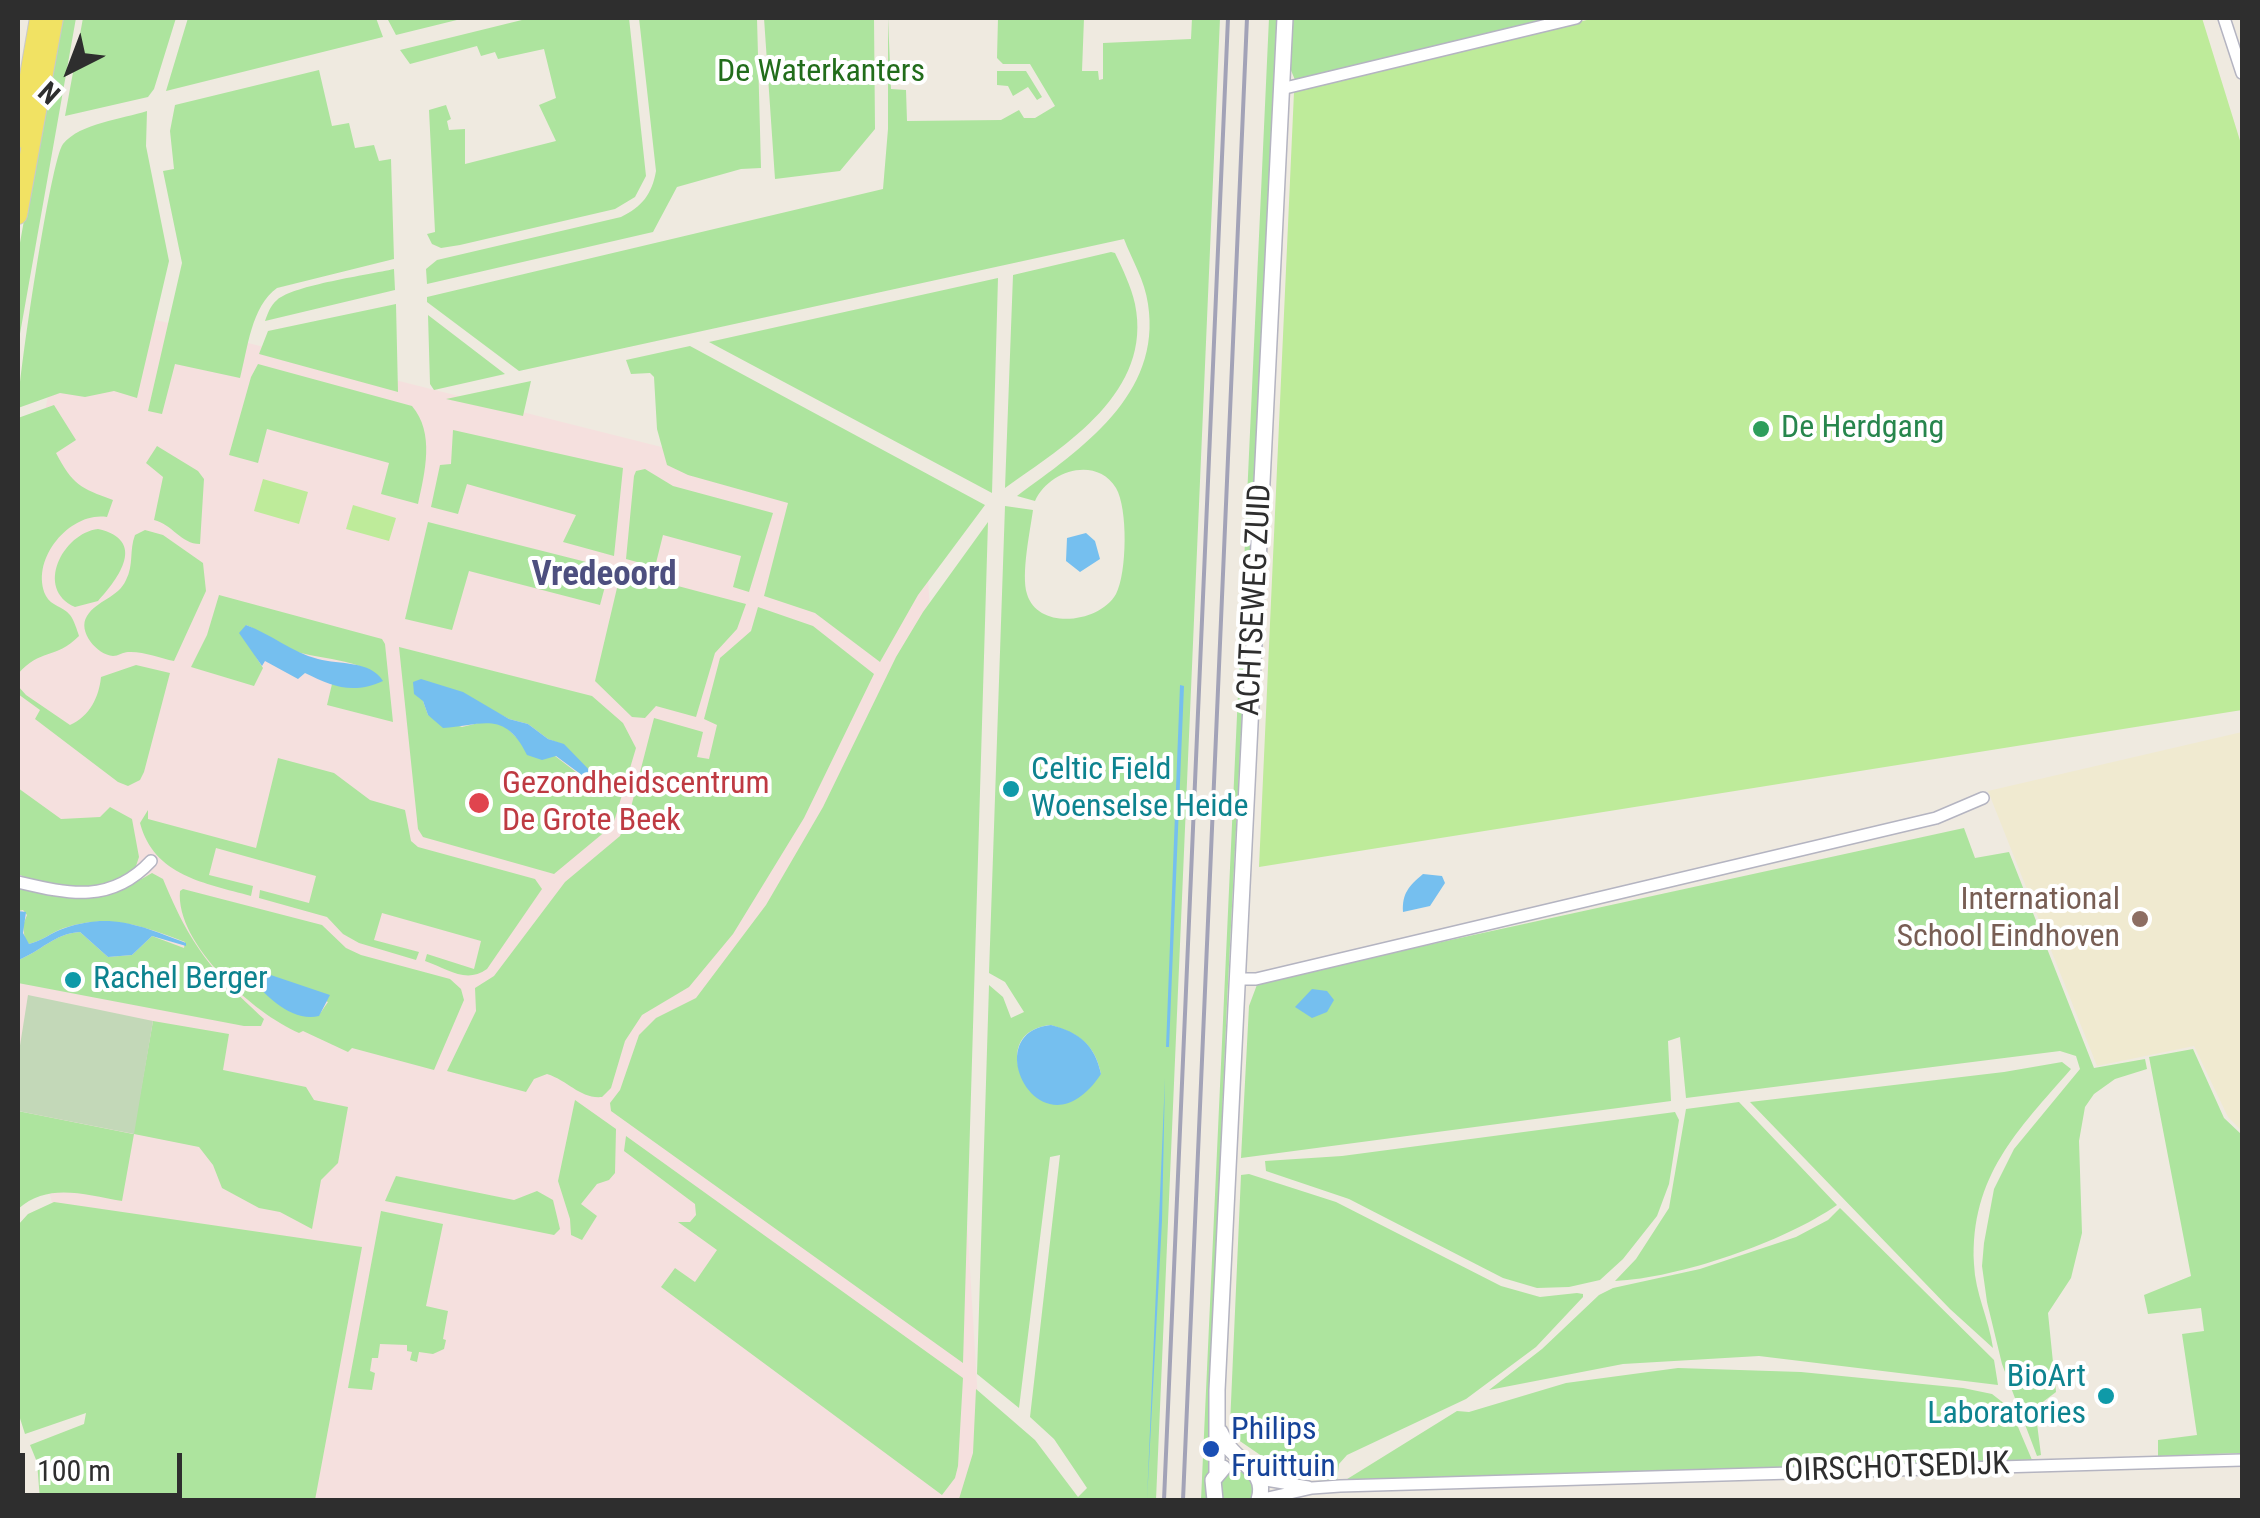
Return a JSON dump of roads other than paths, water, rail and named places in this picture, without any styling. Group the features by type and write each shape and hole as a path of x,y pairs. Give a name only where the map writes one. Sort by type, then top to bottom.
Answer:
{"main road":[{"path":"18,140 40,18"},
{"path":"18,215 54,18"}],"street":[{"name":"ACHTSEWEG ZUID","path":"1215,1500 1212,1488 1216,1474 1284,18"},
{"path":"1281,89 1576,18"},
{"path":"2224,18 2242,73"},
{"path":"1237,978 1256,979 1936,818 1983,798"},
{"path":"18,882 67,892 107,891 137,876 151,862"},
{"path":"1216,1423 1230,1454 1260,1479 1259,1500"},
{"name":"OIRSCHOTSEDIJK","path":"1259,1500 1312,1488 2242,1460"},
{"path":"1216,1474 1228,1465 1242,1464"},
{"name":"OIRSCHOTSEDIJK","path":"1260,1479 1312,1488"}],"water":[{"path":"1086,533 1095,541 1100,559 1080,572 1066,561 1067,538"},
{"path":"246,625 308,656 370,670 383,681 342,687 305,673 298,679 265,661 262,666 239,633"},
{"path":"421,679 463,692 564,744 600,781 602,790 556,756 542,760 527,755 519,741 501,726 481,723 443,728 414,694 413,682"},
{"path":"1180,685 1184,686 1166,1047"},
{"path":"1423,874 1442,876 1445,883 1430,906 1403,912 1407,890"},
{"path":"18,911 26,912 23,933 29,944 82,923 112,921 155,931 186,946 152,936 132,955 108,957 80,932 63,936 18,960"},
{"path":"253,969 330,995 319,1016 299,1015 280,1006 263,991 250,975"},
{"path":"1312,989 1327,991 1334,1000 1327,1012 1312,1018 1295,1007"},
{"path":"1051,1025 1084,1041 1095,1055 1101,1074 1079,1098 1058,1105 1039,1099 1025,1086 1018,1067 1018,1048 1029,1033"},
{"path":"1165,1078 1162,1221 1147,1500"}],"railway":[{"path":"1164,1500 1228,18"},
{"path":"1183,1500 1247,18"}],"place":[{"name":"De Herdgang","path":"1761,429"},
{"name":"Celtic Field Woenselse Heide","path":"1011,789"},
{"name":"Gezondheidscentrum De Grote Beek","path":"479,803"},
{"name":"International School Eindhoven","path":"2140,919"},
{"name":"Rachel Berger","path":"73,980"},
{"name":"BioArt Laboratories","path":"2106,1396"},
{"name":"Philips Fruittuin","path":"1211,1449"}],"district":[{"name":"Vredeoord","path":"604,576"}],"park label":[{"name":"De Waterkanters","path":"821,73"}]}
